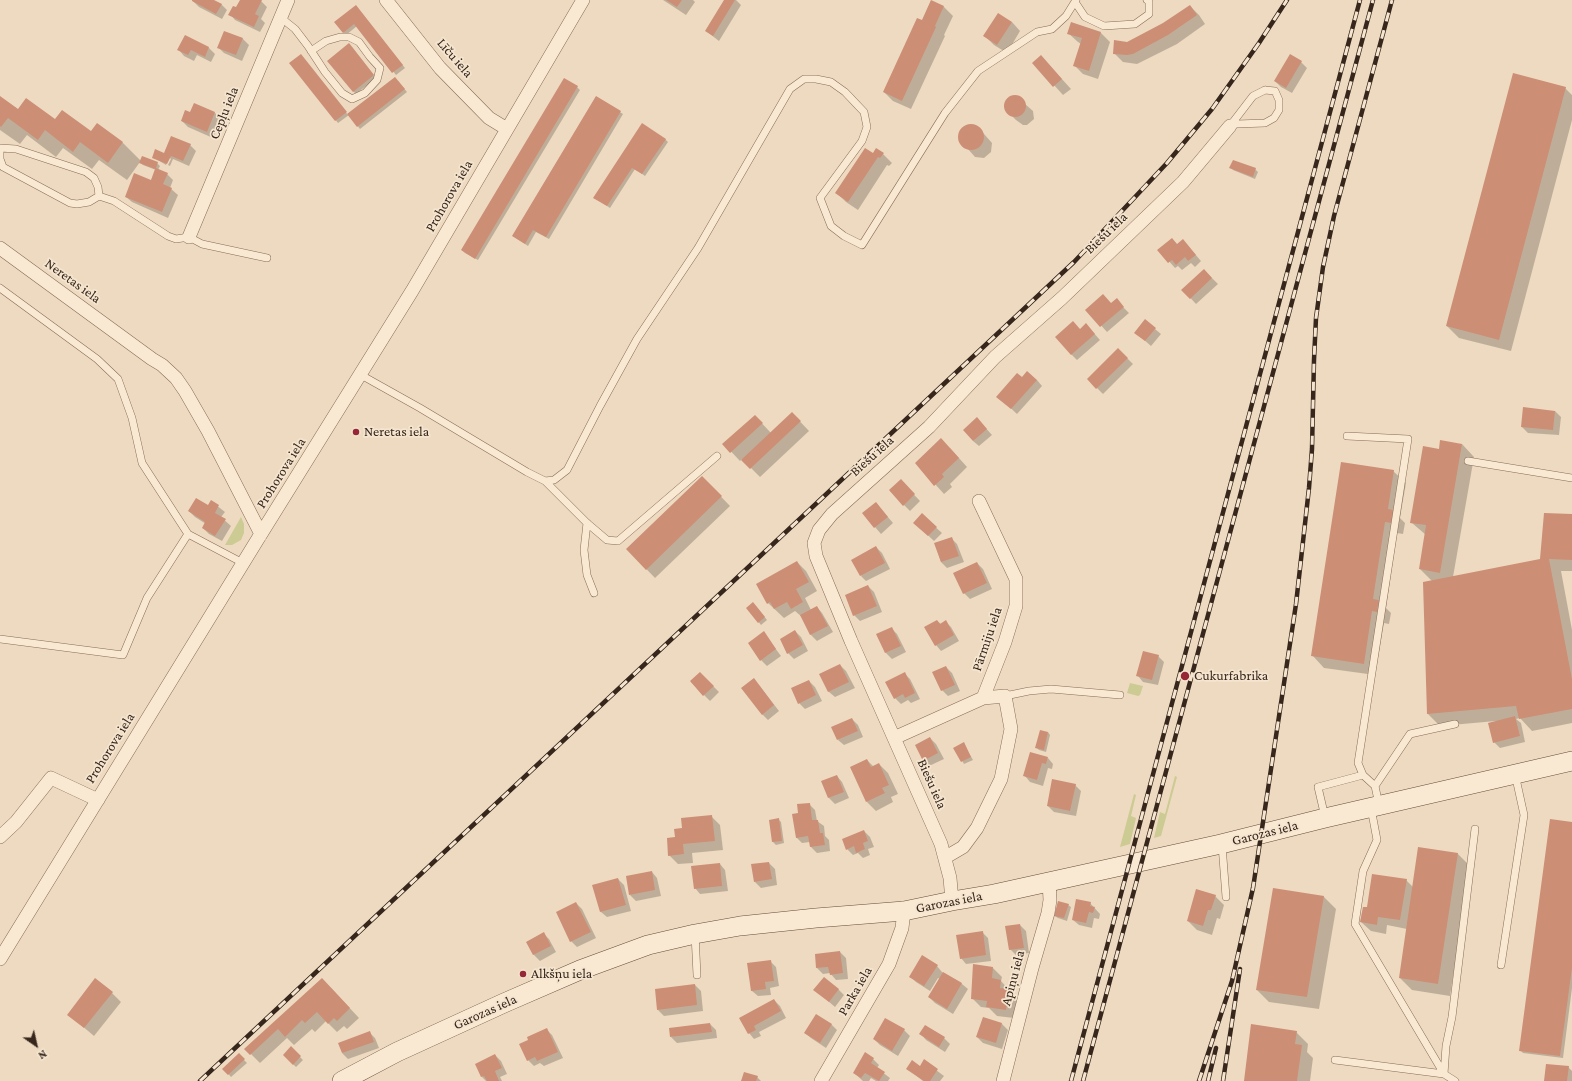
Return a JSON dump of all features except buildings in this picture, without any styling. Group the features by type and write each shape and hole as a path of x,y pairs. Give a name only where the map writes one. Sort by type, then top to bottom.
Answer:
{"main road":[{"name":"Garozas iela","path":"342,1081 397,1052 580,970 648,945 695,934 740,926 904,911 1049,882 1221,844 1325,818 1572,761"}],"street":[{"name":"Cepļu iela","path":"189,238 288,0"},
{"name":"Līču iela","path":"386,0 440,68 489,118 507,129"},
{"name":"Prohorova iela","path":"0,959 243,563 412,292 583,0"},
{"name":"Biešu iela","path":"952,901 951,883 946,857 941,844 851,641 816,556 814,543 819,530 832,514 929,427 996,357 1057,302 1183,182 1230,126"},
{"name":"Neretas iela","path":"0,248 162,365 176,378 208,431 261,534"},
{"name":"Pārmiju iela","path":"978,501 1016,579 1016,606 1005,642 983,698"},
{"path":"894,738 983,698 1005,696 1011,729 1001,779 977,828 963,847 946,857"},
{"path":"0,837 16,822 51,778 98,800"},
{"name":"Apiņu iela","path":"1003,1081 1032,968 1048,913 1050,900 1049,882"},
{"name":"Parka iela","path":"821,1081 889,964 904,922 904,911"}],"lane":[{"path":"545,481 554,480 567,470 637,339 698,248 790,89 804,79 816,79 831,82 844,92 864,112 867,128 862,141 820,198 831,226 844,236 862,245 945,113 978,71 1037,32 1052,29 1066,16 1076,1 1085,18 1104,26 1135,24 1149,14 1149,1 1147,0"},
{"path":"280,17 294,29 312,51 325,72 342,93 352,99 365,93 377,80 380,68 359,42 349,37 340,37 326,41 312,51"},
{"path":"1265,90 1275,91 1279,100 1279,110 1274,118 1265,123 1237,124 1230,126 1253,96 1265,90"},
{"path":"99,196 98,187 94,178 86,172 16,149 0,148 0,159 3,167 70,203 77,204 89,202 99,196 114,201 176,240 189,238 202,244 267,258"},
{"path":"0,288 97,359 118,380 132,418 142,463 188,534 243,563"},
{"path":"361,375 545,481 587,523 607,540 618,541 717,456"},
{"path":"1347,436 1408,439 1358,763 1363,775 1374,786"},
{"path":"1468,461 1572,478"},
{"path":"587,523 584,550 587,575 594,593"},
{"path":"0,639 123,655 147,598 188,534"},
{"path":"1005,696 1029,691 1051,689 1120,694"},
{"path":"1444,1074 1355,924 1363,871 1378,840 1374,786 1410,734 1455,724"},
{"path":"1501,965 1524,816 1515,774"},
{"path":"1325,818 1318,787 1363,775"},
{"path":"1444,1074 1446,1046 1452,1017 1475,829"},
{"path":"1221,844 1226,883 1226,897"},
{"path":"695,934 697,975"},
{"path":"1335,1060 1444,1074 1455,1081"}],"shaded area":[{"path":"241,517 244,524 244,533 241,540 232,545 225,545"},
{"path":"1130,683 1143,686 1140,695 1138,696 1127,693"},
{"path":"1175,776 1177,777 1161,836 1154,838 1160,812 1165,814"},
{"path":"1134,794 1136,795 1131,816 1136,818 1130,844 1120,847"}],"railway":[{"path":"200,1081 1074,262 1167,163 1212,109 1259,43 1287,0"},
{"path":"1071,1081 1360,0"},
{"path":"1083,1081 1373,0"},
{"path":"1199,1081 1232,981 1253,888 1296,604 1309,488 1312,449 1316,318 1323,267 1334,216 1392,0"},
{"path":"1223,1081 1240,969"},
{"path":"1208,1081 1216,1048"}],"place":[{"name":"Neretas iela","path":"356,432"},
{"name":"Cukurfabrika","path":"1185,676"},
{"name":"Alkšņu iela","path":"523,974"}]}
